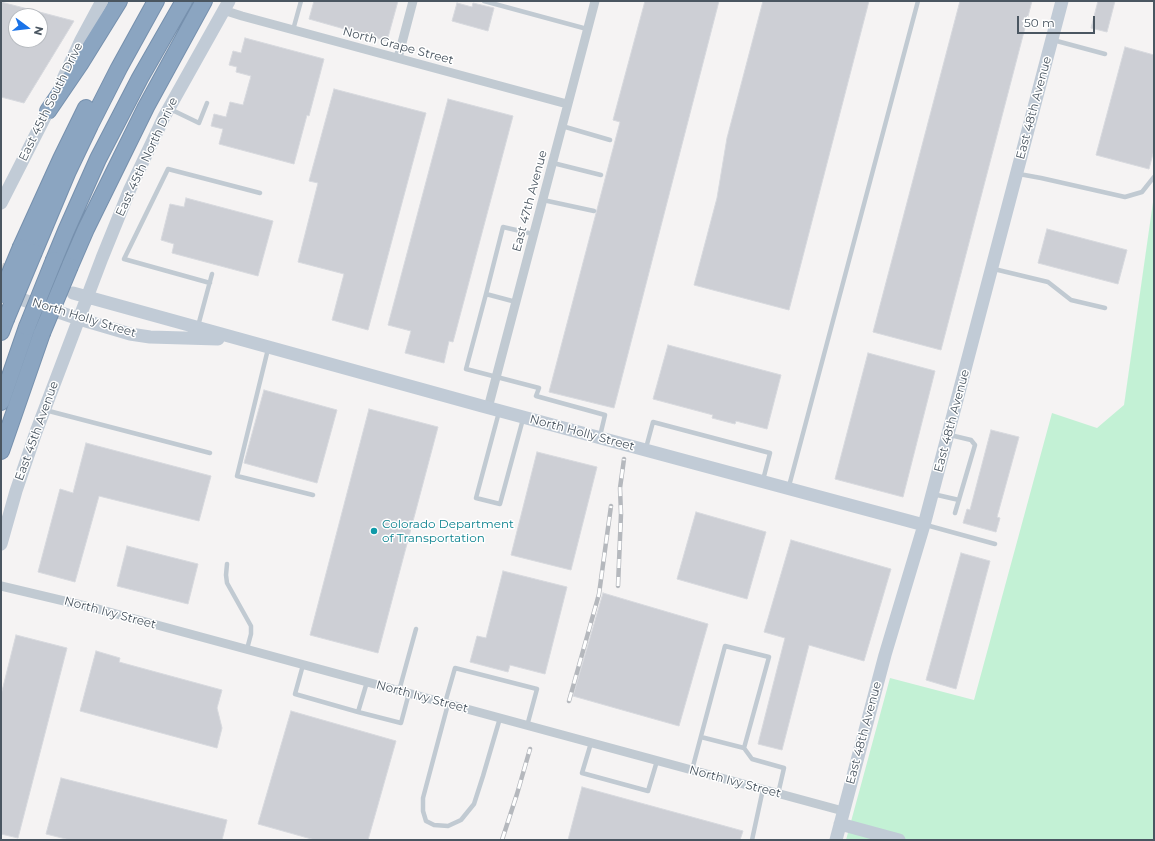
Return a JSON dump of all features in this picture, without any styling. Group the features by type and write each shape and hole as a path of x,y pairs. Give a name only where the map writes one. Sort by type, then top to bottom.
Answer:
{"highway":[{"path":"48,111 80,64 118,1"},
{"path":"3,325 60,159 88,104 145,1"},
{"path":"1,294 28,249 64,166 156,1"},
{"path":"2,445 54,260 98,159 140,78 184,1"},
{"path":"1,402 12,366 35,330 70,266 122,154 203,1"}],"street":[{"name":"East 45th South Drive","path":"1,203 48,111 81,40 102,1"},
{"path":"398,58 413,1"},
{"name":"East 47th Avenue","path":"494,409 496,377 595,1"},
{"name":"East 48th Avenue","path":"836,840 884,662 933,494 1062,1"},
{"name":"North Grape Street","path":"226,6 293,30 568,104"},
{"name":"East 45th North Drive","path":"79,319 130,189 169,108 226,6"},
{"name":"North Holly Street","path":"73,293 269,348 924,525"},
{"name":"North Holly Street","path":"1,294 111,329 140,336 240,340"},
{"name":"East 45th Avenue","path":"1,544 16,491 44,410 79,319"},
{"name":"North Ivy Street","path":"1,586 98,609 778,794 842,817 899,840"}],"lane":[{"path":"293,30 301,1"},
{"path":"484,1 587,29"},
{"path":"788,488 918,1"},
{"path":"1052,39 1105,54"},
{"path":"169,108 199,123 207,103"},
{"path":"562,126 610,140"},
{"path":"552,163 601,175"},
{"path":"210,283 124,259 168,169 260,193"},
{"path":"1017,174 1125,197 1142,192 1154,177"},
{"path":"542,200 594,211"},
{"path":"533,234 503,227 466,369 539,388 536,396 605,416 599,437"},
{"path":"992,268 1048,282 1071,300 1105,308"},
{"path":"197,328 212,274"},
{"path":"486,294 516,302"},
{"path":"269,348 237,476 312,495"},
{"path":"494,409 476,498 500,504 524,417"},
{"path":"44,410 210,453"},
{"path":"646,450 653,422 770,452 763,481"},
{"path":"948,435 971,440 975,445 955,513"},
{"path":"933,494 959,500"},
{"path":"924,525 995,544"},
{"path":"227,564 227,584 251,626 251,634 247,649"},
{"path":"399,690 416,629"},
{"path":"692,770 725,646 769,657 744,748"},
{"path":"303,664 295,694 358,712 401,723 409,693"},
{"path":"500,718 495,739 474,804 461,820 448,826 434,825 426,821 423,811 423,798 455,668 537,689 528,726"},
{"path":"358,712 367,682"},
{"path":"701,737 744,748 752,759 784,768 778,794"},
{"path":"591,743 582,773 648,791 657,760"},
{"path":"752,840 763,790"}],"green space":[{"path":"1154,195 1154,840 846,840 890,678 974,700 1052,413 1097,428 1124,405"}],"building":[{"path":"314,1 398,1 387,41 309,19"},
{"path":"645,1 719,1 614,408 549,392 620,122 613,120"},
{"path":"763,1 869,1 789,310 694,285 717,198 727,138"},
{"path":"960,1 1032,1 941,350 873,332"},
{"path":"1098,1 1115,1 1107,32 1091,28"},
{"path":"1,2 24,8 8,8 8,48 48,48 48,14 74,21 24,103 1,97"},
{"path":"457,3 472,7 473,3 494,8 488,31 452,21"},
{"path":"245,38 324,59 309,116 307,115 294,164 219,144 223,129 211,126 214,114 226,117 230,102 243,105 251,76 236,72 237,67 229,65 233,51 241,53"},
{"path":"1125,47 1154,55 1154,150 1149,169 1096,155"},
{"path":"334,89 426,113 368,330 332,320 344,274 298,262 318,183 309,181"},
{"path":"448,99 513,116 453,342 449,341 444,363 405,353 411,331 388,325"},
{"path":"186,198 273,221 258,276 172,253 174,244 161,240 170,204 184,207"},
{"path":"1047,229 1127,250 1118,284 1038,263"},
{"path":"668,345 781,375 767,429 736,421 735,424 712,418 713,415 653,399"},
{"path":"868,353 935,371 903,497 835,479"},
{"path":"264,390 337,410 317,483 244,463"},
{"name":"Colorado Department of Transportation","path":"369,409 438,427 378,653 310,635"},
{"path":"991,430 1019,437 997,517 1000,518 996,532 963,523 967,509 970,510"},
{"path":"86,443 211,476 199,521 99,496 75,582 38,572 60,489 73,493"},
{"path":"537,452 597,467 571,570 511,555"},
{"path":"696,512 766,532 747,599 677,579"},
{"path":"791,540 891,569 864,661 809,645 782,750 758,744 785,638 764,632"},
{"path":"127,546 198,564 188,604 117,586"},
{"path":"961,553 990,561 956,689 926,680"},
{"path":"503,571 567,587 545,674 510,665 508,672 470,662 477,636 486,638"},
{"path":"603,593 708,624 679,726 573,696"},
{"path":"16,635 67,648 18,838 1,834 1,695"},
{"path":"96,651 120,658 119,662 222,690 217,708 222,728 217,748 80,711"},
{"path":"291,711 396,741 368,840 315,840 258,824"},
{"path":"61,778 227,820 222,840 70,840 46,834"},
{"path":"582,787 743,831 740,840 568,840"}],"tunnel":[{"path":"1,269 70,292"}],"railway":[{"path":"618,586 621,514 620,488 624,459"},
{"path":"569,701 599,594 611,506"},
{"path":"502,840 530,749"}],"place":[{"name":"Colorado Department of Transportation","path":"374,531"}]}
